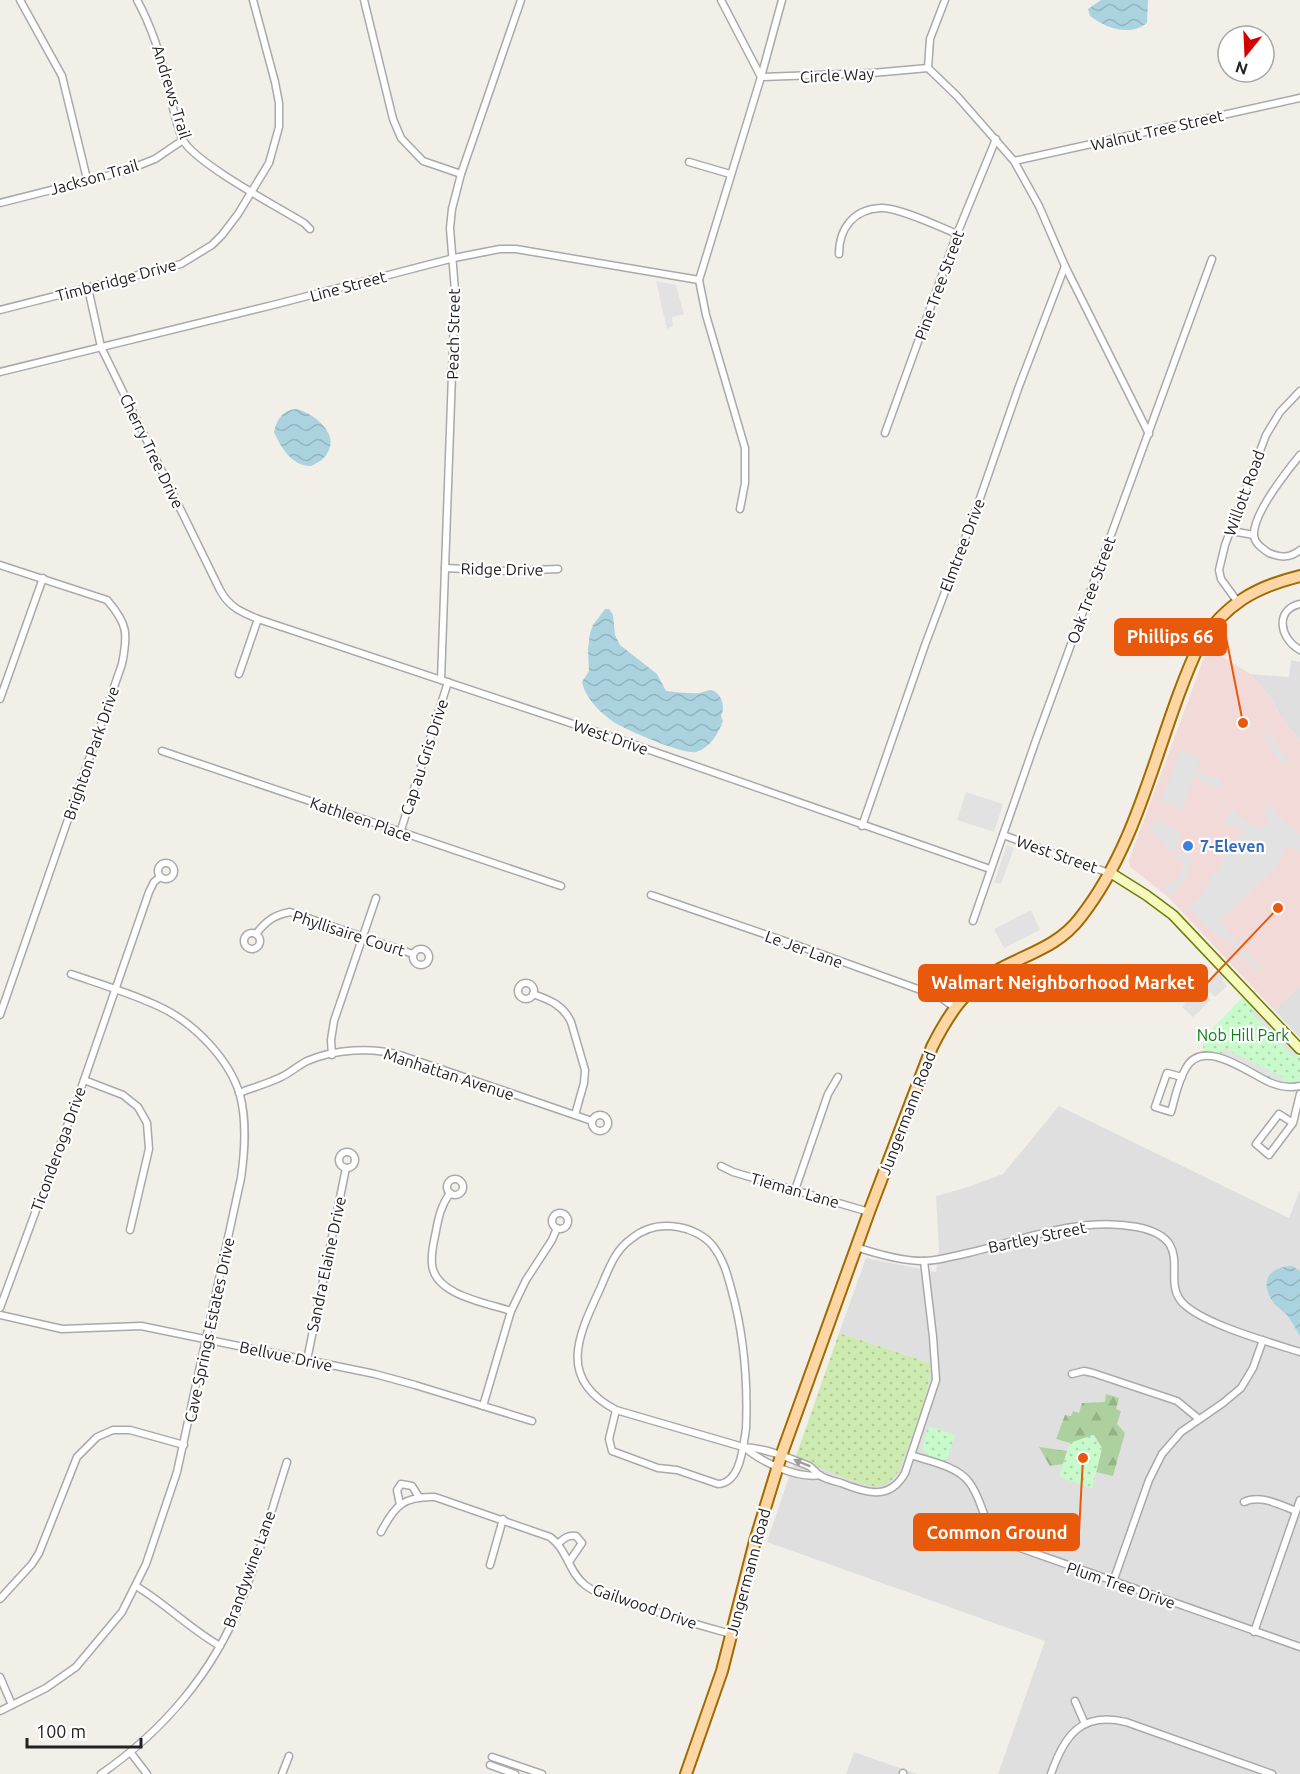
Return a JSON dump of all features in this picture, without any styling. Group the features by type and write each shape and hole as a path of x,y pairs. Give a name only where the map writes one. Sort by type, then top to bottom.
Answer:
{"main road":[{"name":"Jungermann Road","path":"686,1774 722,1671 755,1539 780,1461 856,1247 932,1047 954,1007 977,984 1061,938 1078,921 1111,873 1127,840 1194,657 1210,628 1238,601 1262,588 1300,576"}],"street":[{"path":"20,0 62,76 87,179"},
{"name":"Andrews Trail","path":"137,0 156,42 183,140 192,152 310,229"},
{"name":"Timberidge Drive","path":"0,310 166,269 191,259 213,245 222,235 269,163 279,127 280,108 275,82 253,0"},
{"path":"364,0 393,119 401,138 423,161 461,174"},
{"name":"Peach Street","path":"445,681 445,568 453,370 454,258 451,218 461,174 521,0"},
{"path":"721,0 762,77"},
{"path":"740,508 745,483 745,448 706,315 699,280 730,174 762,77 782,0"},
{"path":"945,0 930,39 928,68 957,96 1014,161 1039,206 1065,266 1149,434"},
{"name":"Circle Way","path":"762,77 872,73 928,68"},
{"name":"Walnut Tree Street","path":"1014,161 1300,98"},
{"name":"Pine Tree Street","path":"885,433 957,234 996,139"},
{"name":"Jackson Trail","path":"0,203 87,179 122,172 155,159 183,140"},
{"path":"689,162 730,174"},
{"path":"839,254 844,228 849,221 865,211 881,208 896,211 957,234"},
{"name":"Line Street","path":"0,372 268,307 454,258 500,249 516,249 699,280"},
{"name":"Oak Tree Street","path":"973,921 1212,259"},
{"name":"Elmtree Drive","path":"862,826 925,645 1065,266"},
{"name":"Cherry Tree Drive","path":"88,288 101,347 225,600 232,607"},
{"name":"Willott Road","path":"1238,601 1221,579 1219,570 1266,435 1280,412 1300,391"},
{"path":"1300,455 1275,488 1256,525 1254,535 1255,541 1262,548 1282,557 1293,555 1300,550"},
{"path":"1231,531 1254,535"},
{"name":"Brighton Park Drive","path":"0,565 106,600 118,612 127,637 122,664 0,1014"},
{"name":"Ridge Drive","path":"445,568 506,572 558,569"},
{"path":"0,699 43,578"},
{"path":"1300,604 1294,605 1285,614 1282,627 1287,640 1300,650"},
{"name":"West Drive","path":"232,607 258,619 627,742 990,869"},
{"path":"239,674 258,619"},
{"name":"Cap au Gris Drive","path":"400,833 445,681"},
{"name":"Kathleen Place","path":"162,751 561,886"},
{"name":"West Street","path":"1003,835 1111,873"},
{"path":"1111,873 1173,915 1300,1049"},
{"name":"Ticonderoga Drive","path":"0,1308 84,1080 149,892 154,882 160,877"},
{"name":"Le Jer Lane","path":"651,895 940,997 954,1007"},
{"path":"332,1054 331,1040 334,1021 376,898"},
{"name":"Phyllisaire Court","path":"256,934 274,916 290,912 413,954"},
{"name":"Cave Springs Estates Drive","path":"0,1711 46,1688 76,1667 122,1612 136,1586 165,1510 184,1445 243,1165 245,1130 239,1093 208,1042 192,1028 157,1005 71,974"},
{"path":"533,994 558,1005 571,1022 584,1063 585,1074 575,1115"},
{"name":"Manhattan Avenue","path":"239,1093 278,1078 307,1062 332,1054 369,1050 388,1051 592,1121"},
{"path":"1182,1077 1167,1073 1155,1107 1171,1112 1187,1066 1197,1059 1210,1056 1231,1062 1267,1081 1282,1086 1300,1086"},
{"path":"795,1190 828,1094 838,1077"},
{"path":"84,1080 123,1095 138,1107 147,1123 149,1149 130,1230"},
{"path":"1293,1123 1279,1114 1256,1144 1269,1155 1293,1123 1300,1094"},
{"name":"Tieman Lane","path":"722,1166 733,1172 869,1212"},
{"name":"Sandra Elaine Drive","path":"307,1360 346,1168"},
{"path":"450,1193 442,1203 439,1212 432,1255 432,1266 438,1282 453,1292 511,1311"},
{"name":"Bartley Street","path":"856,1247 905,1259 924,1261 964,1254 1070,1227 1114,1225 1144,1229 1161,1237 1171,1247 1175,1263 1175,1293 1185,1306 1263,1340 1300,1352"},
{"path":"616,1410 609,1439 612,1451 658,1468 677,1470 718,1484 729,1481 735,1472 743,1447 747,1414 743,1339 734,1298 719,1254 706,1239 684,1228 659,1226 644,1231 624,1245 613,1260 582,1328 577,1350 579,1368 591,1391 605,1404 616,1410 743,1447 756,1447 808,1478 819,1476 865,1492 883,1492 901,1479 936,1380 924,1261"},
{"path":"483,1406 511,1311 526,1280 552,1240 557,1228"},
{"name":"Bellvue Drive","path":"0,1315 63,1329 141,1326 375,1374 532,1421"},
{"path":"1113,1582 1156,1465 1170,1443 1181,1432 1241,1388 1253,1368 1263,1340"},
{"path":"1072,1374 1084,1371 1093,1372 1178,1401 1198,1419"},
{"path":"0,1599 39,1553 76,1457 97,1437 113,1430 130,1430 184,1445"},
{"path":"743,1447 754,1456 812,1467 819,1476"},
{"name":"Plum Tree Drive","path":"911,1455 958,1472 965,1477 975,1492 989,1527 1003,1542 1300,1647"},
{"name":"Brandywine Lane","path":"101,1774 131,1753 155,1731 190,1692 220,1646 241,1602 287,1462"},
{"path":"400,1505 397,1490 401,1484 412,1486 419,1497"},
{"path":"381,1532 392,1511 400,1505 419,1497 435,1497 503,1519 550,1537 559,1543 564,1538 576,1536 582,1543 569,1562"},
{"path":"1244,1502 1252,1498 1260,1498 1296,1510"},
{"path":"1254,1632 1300,1500"},
{"path":"490,1565 503,1519"},
{"name":"Gailwood Drive","path":"559,1543 577,1576 585,1585 600,1593 731,1634"},
{"path":"136,1586 163,1603 201,1635 220,1646"},
{"path":"0,1677 12,1705"},
{"path":"1075,1701 1085,1724"},
{"path":"1051,1774 1065,1741 1085,1724 1103,1719 1120,1721 1272,1774"},
{"path":"131,1753 147,1774"},
{"path":"282,1774 289,1756"},
{"path":"492,1757 542,1774"},
{"path":"490,1765 515,1774"}],"shaded area":[{"path":"656,281 676,285 684,314 672,317 673,326 667,329"},
{"path":"1208,647 1250,674 1270,697 1300,742 1300,986 1274,1010 1168,897 1130,867 1129,860"},
{"path":"1291,660 1300,662 1300,742 1270,697 1250,674 1289,677"},
{"path":"1268,732 1289,760 1284,765 1262,736"},
{"path":"1180,750 1201,758 1196,771 1220,780 1224,789 1198,780 1195,774 1182,810 1162,800"},
{"path":"966,792 1003,804 994,832 957,820"},
{"path":"1269,804 1289,827 1291,825 1300,834 1300,851 1287,847 1277,867 1221,919 1230,935 1261,968 1257,972 1226,939 1215,935 1189,907 1204,893 1202,890 1207,886 1211,876 1219,869 1223,857 1230,850 1235,839 1243,832 1241,828 1223,822 1232,809 1250,826 1255,823 1263,829 1267,825 1264,808"},
{"path":"1153,821 1160,822 1181,833 1175,851 1193,859 1184,883 1171,895 1164,889 1167,884 1178,879 1184,862 1174,858 1175,853 1169,850 1155,834 1149,833"},
{"path":"1007,845 1014,848 1001,884 994,882"},
{"path":"1031,910 1040,930 1004,948 994,929"},
{"path":"1219,970 1225,977 1222,981 1227,986 1215,997 1210,992 1206,996 1211,1000 1193,1017 1182,1007"},
{"path":"1300,986 1300,1038 1274,1010"},
{"path":"1254,1007 1296,1053 1294,1058 1252,1013"},
{"path":"1224,1048 1283,1077 1282,1082 1222,1054"},
{"path":"1059,1106 1289,1218 1300,1190 1300,1774 998,1774 1045,1641 767,1542 796,1456 866,1485 930,1363 839,1333 866,1258 936,1272 939,1250 936,1196 1003,1174"},
{"path":"854,1752 917,1774 846,1774"}],"green space":[{"name":"Nob Hill Park","path":"1244,996 1300,1057 1300,1080 1293,1083 1274,1080 1227,1056 1203,1054 1203,1038"},
{"path":"839,1333 930,1363 927,1389 920,1416 900,1468 892,1480 884,1485 862,1484 796,1456"},
{"path":"1106,1394 1119,1398 1116,1409 1121,1411 1117,1424 1125,1433 1113,1476 1096,1472 1102,1448 1094,1435 1070,1443 1056,1439 1065,1415 1071,1416 1073,1411 1079,1413 1082,1403 1105,1402"},
{"path":"929,1426 955,1435 946,1462 926,1454 924,1450 923,1441"},
{"path":"1093,1435 1102,1448 1092,1489 1059,1477 1070,1443"},
{"path":"1039,1447 1067,1451 1063,1464 1050,1466"}],"water":[{"path":"1101,0 1148,0 1147,23 1133,30 1118,29 1103,24 1090,16 1088,9"},
{"path":"295,409 315,418 330,436 331,443 328,453 322,460 311,466 298,463 288,455 274,432 281,416"},
{"path":"605,609 609,609 613,615 615,635 620,645 657,674 666,691 700,693 710,690 719,696 723,706 721,716 723,721 716,735 701,750 690,752 680,750 644,737 612,721 591,700 582,682 589,671 590,633"},
{"path":"1292,1266 1300,1271 1300,1336 1287,1315 1273,1302 1267,1288 1272,1272"}],"place":[{"name":"Phillips 66","path":"1243,723"},
{"name":"7-Eleven","path":"1188,846"},
{"name":"Walmart Neighborhood Market","path":"1278,908"},
{"name":"Common Ground","path":"1083,1458"}]}
